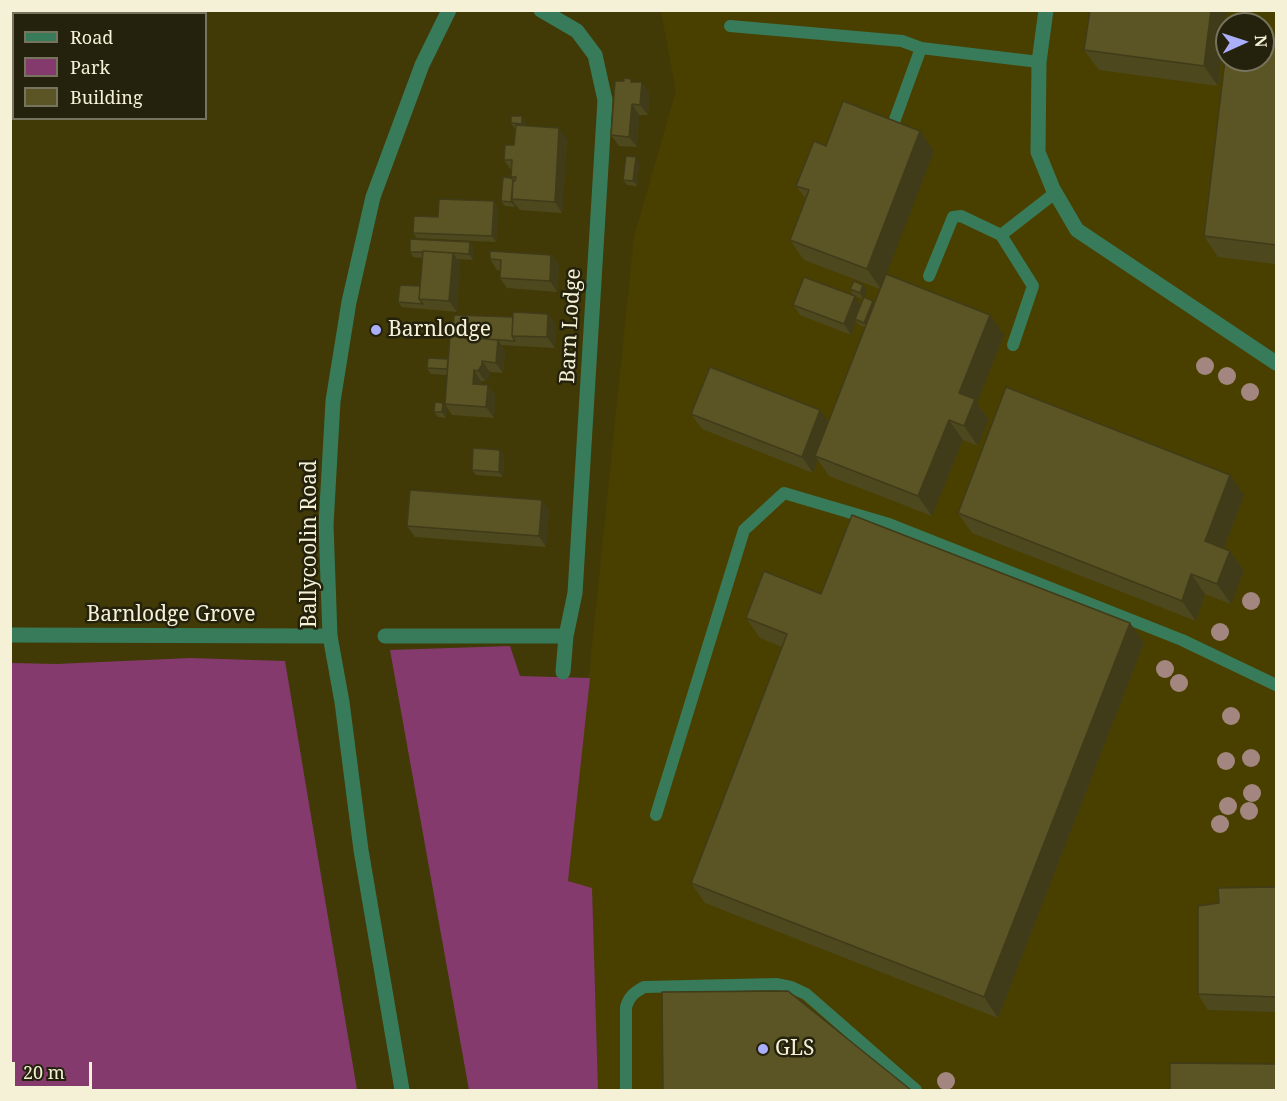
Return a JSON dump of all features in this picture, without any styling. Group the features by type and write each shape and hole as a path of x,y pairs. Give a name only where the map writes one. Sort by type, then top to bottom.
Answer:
{"street":[{"name":"Ballycoolin Road","path":"402,1090 364,873 342,702 330,636 326,525 332,412 349,302 373,197 422,65 449,10"},
{"name":"Barn Lodge","path":"541,10 577,32 595,55 605,100 575,593 566,636 563,672"},
{"path":"1046,10 1039,62 1038,152 1055,193 1077,230 1276,363"},
{"name":"Barnlodge Grove","path":"10,635 330,636"},
{"path":"385,636 566,636"}],"lane":[{"path":"729,26 902,41 921,48 1039,62"},
{"path":"894,122 921,48"},
{"path":"1000,235 1055,193"},
{"path":"929,276 953,217 961,216 1000,235 1033,286 1013,345"},
{"path":"656,815 744,530 784,493 890,524 1182,640 1276,685"},
{"path":"626,1090 626,1007 628,999 635,992 644,987 776,984 806,994 916,1090"}],"shaded area":[{"path":"661,11 1276,11 1276,1090 598,1090 592,889 568,881 634,237 676,91"}],"green space":[{"path":"510,646 520,676 590,678 568,881 592,888 598,1090 469,1090 390,650"},
{"path":"190,658 285,661 357,1090 11,1090 11,663 56,664"}],"building":[{"path":"1090,10 1211,10 1204,66 1084,50"},
{"path":"1276,37 1276,245 1204,236 1224,72 1275,72"},
{"path":"624,78 631,79 631,82 642,82 640,105 632,104 629,137 611,135 615,81 624,81"},
{"path":"843,101 920,131 867,269 790,240 809,190 796,186 814,141 826,146"},
{"path":"511,116 522,116 522,124 511,123"},
{"path":"516,125 559,128 555,202 512,199 513,180 515,181 516,177 511,177 512,160 504,160 505,145 514,145"},
{"path":"626,156 636,157 633,181 623,180"},
{"path":"503,177 513,180 511,202 501,201"},
{"path":"439,199 494,201 492,236 413,233 414,216 438,217"},
{"path":"410,239 470,242 469,254 410,252"},
{"path":"423,251 453,253 449,301 419,299"},
{"path":"490,251 551,255 550,281 500,278 501,260 490,259"},
{"path":"886,274 990,315 959,393 975,399 964,426 949,420 918,496 815,456"},
{"path":"804,277 855,296 844,324 793,305"},
{"path":"854,281 863,285 860,293 850,289"},
{"path":"400,285 420,286 419,299 423,304 398,302"},
{"path":"864,297 873,301 864,323 855,319"},
{"path":"513,312 548,314 547,337 512,336"},
{"path":"454,315 513,317 512,336 515,341 472,338 472,333 453,332"},
{"path":"450,336 498,340 496,363 482,361 478,371 474,370 473,384 488,385 486,407 445,404"},
{"path":"428,358 448,359 447,369 427,368"},
{"path":"710,367 820,410 802,457 691,414"},
{"path":"1006,387 1230,475 1205,541 1230,551 1217,584 1191,574 1182,601 958,513"},
{"path":"435,402 443,403 442,412 434,412"},
{"path":"473,448 500,450 499,472 472,470"},
{"path":"410,490 542,500 539,536 407,526"},
{"path":"852,515 1130,623 984,997 691,883 787,634 746,618 764,571 821,594"},
{"path":"1276,887 1276,997 1198,994 1198,906 1219,903 1218,888"},
{"name":"GLS","path":"788,991 911,1090 663,1090 662,992"},
{"path":"1170,1063 1276,1064 1276,1090 1170,1090"}],"place":[{"name":"Barnlodge","path":"376,330"},
{"name":"GLS","path":"763,1049"}]}
